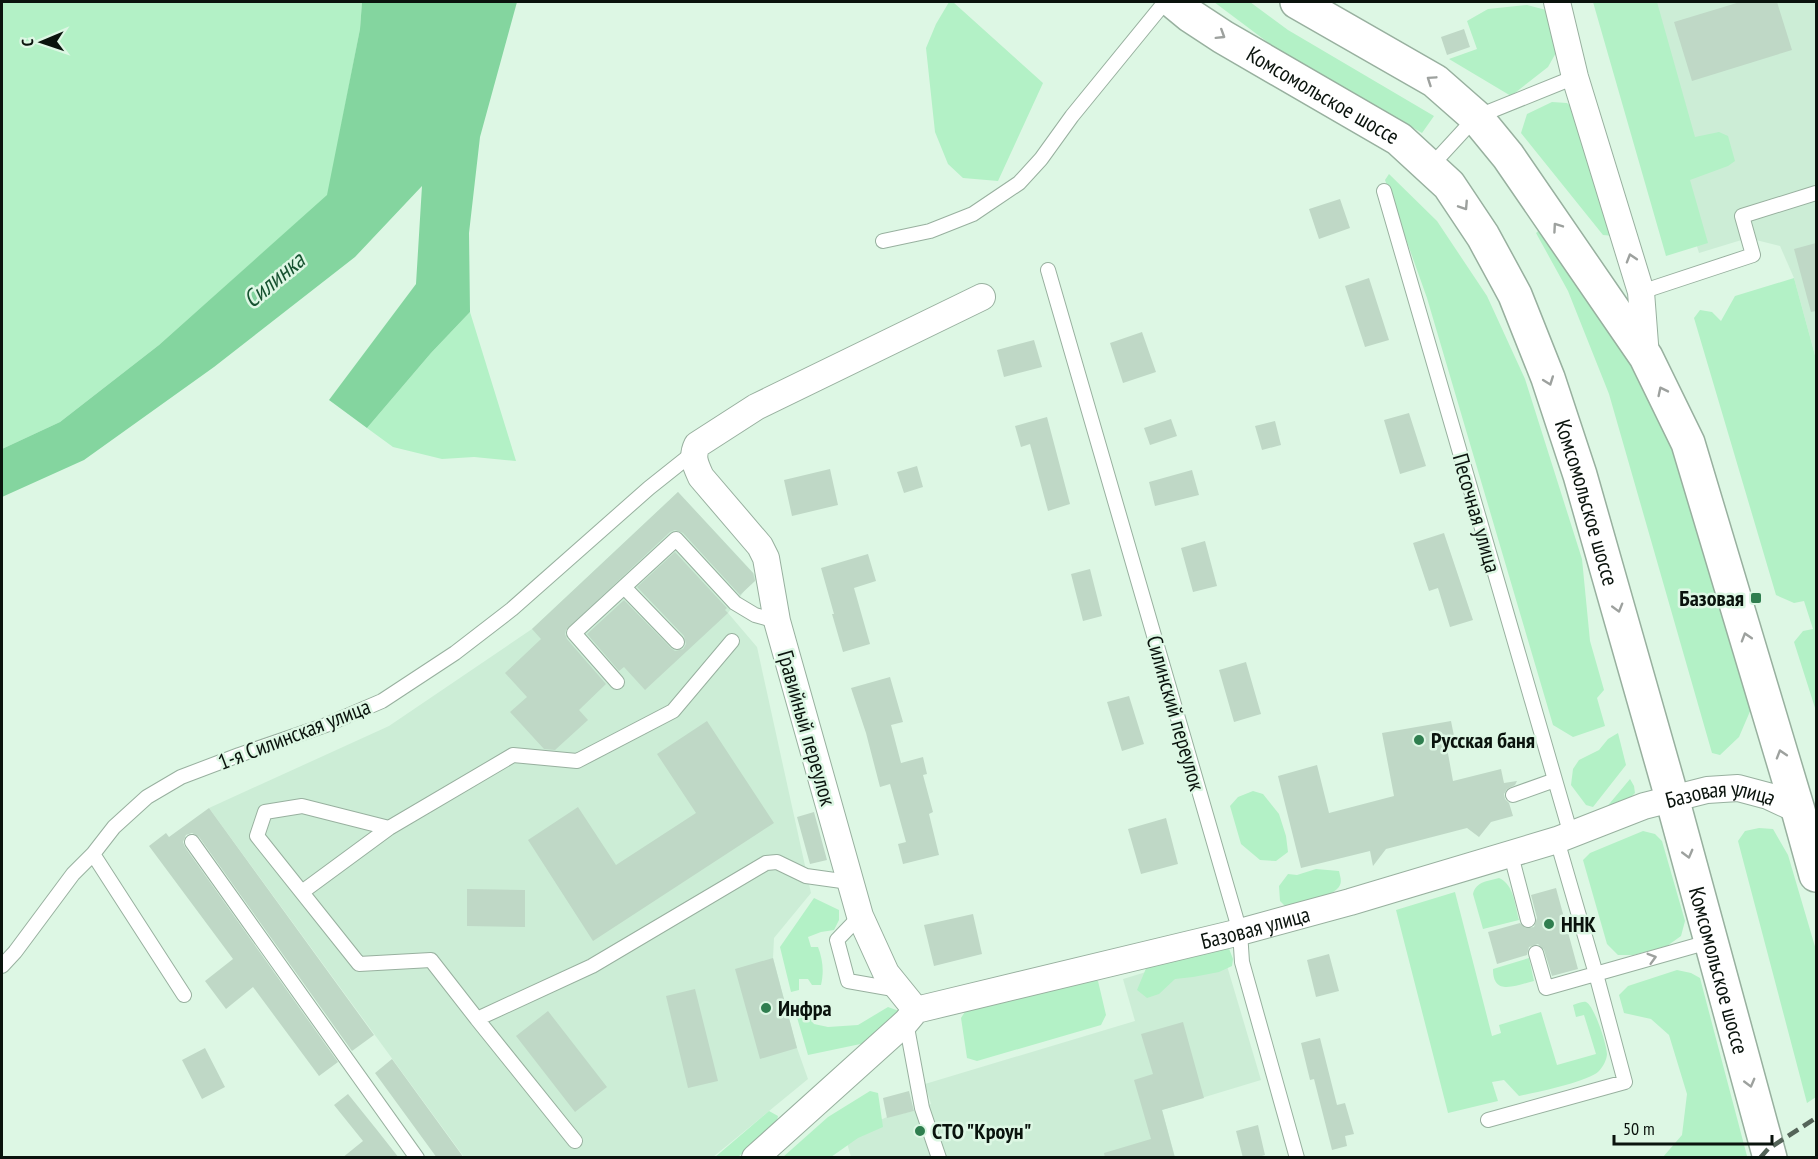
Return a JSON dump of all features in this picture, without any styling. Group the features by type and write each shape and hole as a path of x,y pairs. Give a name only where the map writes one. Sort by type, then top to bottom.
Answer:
{"main road":[{"name":"Комсомольское шоссе","path":"1173,2 1223,37 1399,139 1449,185 1483,236 1515,296 1548,378 1580,475 1712,941 1770,1158"},
{"path":"1297,2 1435,81 1476,117 1508,156 1646,357 1688,443 1816,875"}],"street":[{"path":"1557,2 1575,76 1641,292 1646,357"},
{"path":"693,453 697,445 756,407 982,297"},
{"name":"Гравийный переулок","path":"693,453 696,468 701,477 760,546 766,558 777,621 849,882 860,916 886,973 900,990 911,1016"},
{"name":"Базовая улица","path":"755,1158 911,1016 1240,932 1511,855 1564,838 1644,806 1672,798 1707,790 1738,788 1768,796 1798,810"}],"lane":[{"path":"883,241 930,231 973,214 1019,183 1041,159 1072,116 1164,2"},
{"path":"1430,167 1476,117 1575,76"},
{"name":"Песочная улица","path":"1384,191 1554,780 1564,838 1596,974 1625,1082 1488,1120"},
{"path":"1641,292 1753,255 1742,216 1816,193"},
{"name":"Силинский переулок","path":"1048,270 1240,932 1242,962 1297,1158"},
{"name":"1-я Силинская улица","path":"2,966 73,874 93,854 114,827 147,797 181,777 326,725 382,701 446,659 512,609 649,488 693,453"},
{"path":"617,682 574,633 676,539 735,603 755,615 777,621"},
{"path":"624,587 677,642"},
{"path":"302,892 389,828 513,755 577,761 673,711 732,641"},
{"path":"1513,795 1554,780"},
{"path":"389,828 302,806 266,812 257,836 359,964 431,960 574,1141"},
{"path":"192,842 417,1158"},
{"path":"93,854 184,995"},
{"path":"1511,855 1528,920"},
{"path":"477,1019 592,966 766,863 777,862 806,876 849,882"},
{"path":"860,916 837,940 848,981 900,990"},
{"path":"1536,952 1546,988 1712,941"},
{"path":"911,1016 922,1108 939,1158"}],"shaded area":[{"path":"2,2 362,2 360,29 328,195 159,345 60,422 2,449"},
{"path":"949,2 953,2 1043,83 998,181 963,178 948,164 935,132 926,48"},
{"path":"1214,2 1250,2 1288,30 1434,116 1422,133 1274,47"},
{"path":"1593,2 1657,2 1695,137 1719,132 1728,136 1735,161 1728,166 1690,180 1708,243 1666,256"},
{"path":"1623,2 1816,2 1816,359 1794,278 1780,246 1748,238 1699,253"},
{"path":"1527,5 1550,11 1557,51 1548,67 1511,96 1449,59 1477,49 1467,21 1488,9"},
{"path":"1552,102 1567,103 1578,113 1614,236 1603,235 1521,133 1527,114"},
{"path":"1389,174 1437,221 1487,296 1525,379 1582,559 1590,641 1604,690 1597,698 1605,726 1573,737 1553,725 1427,298 1385,180"},
{"path":"1543,227 1619,336 1681,450 1751,709 1739,737 1720,755 1712,753 1609,394 1568,291 1536,233"},
{"path":"1794,278 1816,359 1816,711 1794,642 1803,631 1813,629 1804,601 1794,603 1776,595 1694,318 1700,310 1712,312 1721,321 1735,296"},
{"path":"470,312 516,461 474,457 442,459 393,447 367,428 431,353"},
{"path":"678,492 758,578 745,590 728,613 757,647 811,893 774,938 773,958 797,1048 808,1079 713,1157 464,1157 209,808 389,726 532,629"},
{"path":"1618,733 1626,765 1593,807 1586,805 1571,785 1573,769 1579,760 1599,750 1608,739"},
{"path":"1630,779 1635,793 1626,802 1605,809"},
{"path":"1253,791 1263,794 1279,814 1288,852 1276,861 1260,860 1241,844 1230,806 1238,797"},
{"path":"1759,828 1773,829 1788,855 1816,950 1816,1097 1807,1103 1738,841 1745,831"},
{"path":"1643,831 1655,834 1662,841 1685,921 1681,936 1667,946 1633,955 1618,955 1607,944 1583,860 1590,853"},
{"path":"1316,869 1339,871 1340,885 1324,897 1287,908 1280,901 1279,886 1288,874 1297,875"},
{"path":"1499,878 1511,890 1519,920 1483,929 1473,894 1480,884"},
{"path":"1455,892 1492,1036 1501,1033 1499,1025 1541,1012 1557,1065 1596,1054 1584,1015 1576,1017 1573,1005 1586,1002 1596,1017 1607,1054 1606,1061 1599,1071 1574,1083 1519,1096 1504,1080 1492,1082 1498,1101 1448,1113 1396,910"},
{"path":"814,898 839,910 839,920 834,930 808,937 811,947 818,947 821,957 823,971 821,985 812,985 808,979 799,979 799,990 791,992 780,947"},
{"path":"1228,946 1233,959 1232,966 1219,972 1175,979 1159,994 1147,998 1137,990 1147,966"},
{"path":"1222,949 1261,1080 1162,1110 1175,1157 851,1157 845,1136 887,1117 914,1111 931,1104 925,1084 1135,1021 1123,979"},
{"path":"1529,958 1534,981 1507,987 1497,983 1493,969"},
{"path":"1677,970 1700,978 1746,1157 1663,1157 1682,1135 1687,1094 1669,1035 1651,1019 1624,1013 1619,995 1628,986"},
{"path":"1087,978 1098,981 1106,1015 1101,1025 977,1061 967,1058 961,1018 968,1007"},
{"path":"888,1007 899,1011 870,1042 808,1055 796,1014 804,1010 814,1024 828,1027 858,1025"},
{"path":"870,1091 878,1093 883,1127 858,1138 831,1157 783,1157 828,1117"},
{"path":"769,1111 778,1116 776,1124 738,1157 714,1158"}],"water":[{"name":"Силинка","path":"362,2 517,2 480,137 469,233 470,312 431,353 367,428 329,400 416,284 422,186 355,257 214,367 84,460 2,497 2,449 60,422 159,345 327,195 360,29"}],"building":[{"path":"1740,2 1777,2 1792,50 1692,81 1674,22"},
{"path":"1464,29 1470,47 1447,55 1441,37"},
{"path":"1340,199 1350,228 1319,239 1309,209"},
{"path":"1816,243 1816,311 1811,312 1794,249"},
{"path":"1369,278 1389,340 1365,347 1345,286"},
{"path":"1142,332 1156,372 1123,383 1110,343"},
{"path":"1034,340 1042,367 1004,377 997,350"},
{"path":"1409,413 1426,466 1400,474 1384,420"},
{"path":"1047,417 1070,504 1048,511 1030,444 1021,447 1015,426"},
{"path":"1171,419 1177,436 1150,445 1144,428"},
{"path":"1275,421 1281,445 1262,450 1255,426"},
{"path":"917,466 923,487 904,493 897,472"},
{"path":"830,469 838,505 792,516 784,480"},
{"path":"1192,470 1199,495 1155,506 1149,482"},
{"path":"678,492 753,573 755,581 740,595 683,533 675,530 670,532 566,630 567,639 606,684 579,710 588,720 555,750 544,749 510,712 527,697 505,673 541,639 532,629"},
{"path":"1444,533 1473,620 1450,627 1438,588 1429,591 1413,543"},
{"path":"1205,541 1217,586 1193,592 1181,548"},
{"path":"675,552 727,608 725,610 728,613 645,690 624,667 619,671 587,634 624,600 671,648 675,651 683,649 686,644 684,636 637,587"},
{"path":"868,554 876,581 854,588 870,644 843,652 821,568"},
{"path":"1090,569 1102,616 1083,621 1071,574"},
{"path":"1246,662 1261,714 1234,722 1219,670"},
{"path":"890,677 903,722 891,725 901,763 923,757 927,774 923,775 933,812 929,814 939,855 903,864 898,844 906,842 890,784 880,787 851,688"},
{"path":"1129,696 1144,744 1122,751 1107,702"},
{"path":"707,721 774,823 593,941 528,840 578,807 616,865 696,813 657,754"},
{"path":"1451,721 1456,746 1447,748 1453,781 1501,769 1504,783 1517,781 1504,794 1513,816 1491,822 1479,837 1467,828 1386,849 1373,866 1370,851 1301,868 1278,776 1317,765 1329,813 1394,796 1382,733"},
{"path":"209,808 374,1035 352,1051 199,837 192,833 186,835 183,842 185,847 338,1062 319,1076 253,987 226,1009 205,981 233,959 149,846 166,833 169,837"},
{"path":"814,812 827,860 810,864 797,817"},
{"path":"1166,818 1178,864 1141,874 1128,829"},
{"path":"1556,888 1578,969 1552,976 1544,950 1538,944 1529,947 1527,955 1497,964 1488,932 1520,923 1525,928 1534,927 1537,918 1531,895"},
{"path":"467,889 525,890 525,927 467,926"},
{"path":"973,914 982,954 934,966 924,925"},
{"path":"1329,954 1339,991 1316,997 1307,960"},
{"name":"Инфра","path":"773,958 797,1048 760,1059 735,969"},
{"path":"695,989 718,1081 688,1088 666,996"},
{"path":"548,1011 607,1087 575,1112 516,1036"},
{"path":"1183,1022 1204,1098 1162,1110 1175,1158 1105,1158 1104,1153 1151,1139 1134,1080 1153,1074 1141,1034"},
{"path":"1320,1038 1337,1105 1345,1103 1354,1134 1345,1136 1347,1146 1332,1150 1314,1079 1310,1080 1301,1043"},
{"path":"205,1048 225,1087 202,1099 182,1060"},
{"path":"392,1059 464,1158 437,1158 375,1073"},
{"path":"909,1091 914,1111 887,1118 883,1098"},
{"path":"348,1094 399,1158 342,1158 363,1141 334,1105"},
{"path":"1258,1125 1265,1155 1243,1158 1236,1131"}],"railway":[{"path":"1760,1158 1768,1149 1816,1118"}],"place":[{"name":"Базовая","path":"1756,598"},
{"name":"Русская баня","path":"1419,740"},
{"name":"ННК","path":"1549,924"},
{"name":"Инфра","path":"766,1008"},
{"name":"СТО \"Кроун\"","path":"920,1131"}]}
